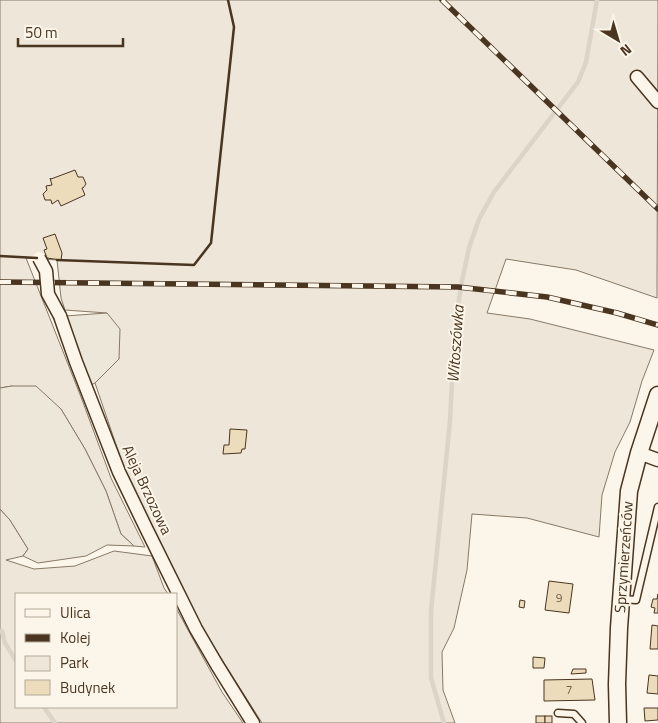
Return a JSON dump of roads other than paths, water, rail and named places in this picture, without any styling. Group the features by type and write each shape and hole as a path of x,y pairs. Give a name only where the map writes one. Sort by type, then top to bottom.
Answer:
{"street":[{"path":"637,77 658,102"},
{"name":"Aleja Brzozowa","path":"39,258 46,271 48,294 60,316 119,472 196,629 253,723"},
{"name":"Sprzymierzeńców","path":"618,723 617,684 620,599 629,491 639,452 658,395"},
{"path":"639,452 658,460"}],"lane":[{"path":"620,599 636,600 658,507"},
{"path":"558,714 574,714 582,723"}],"waterway":[{"name":"Witoszówka","path":"444,723 431,678 431,611 450,421 455,323 462,281 469,248 479,219 494,192 578,82 586,62 597,0"},
{"path":"2,631 5,643 15,659"},
{"path":"45,708 55,723"}],"railway":[{"path":"442,0 658,209"},
{"path":"0,282 458,287 547,297 617,313 658,325"}]}
